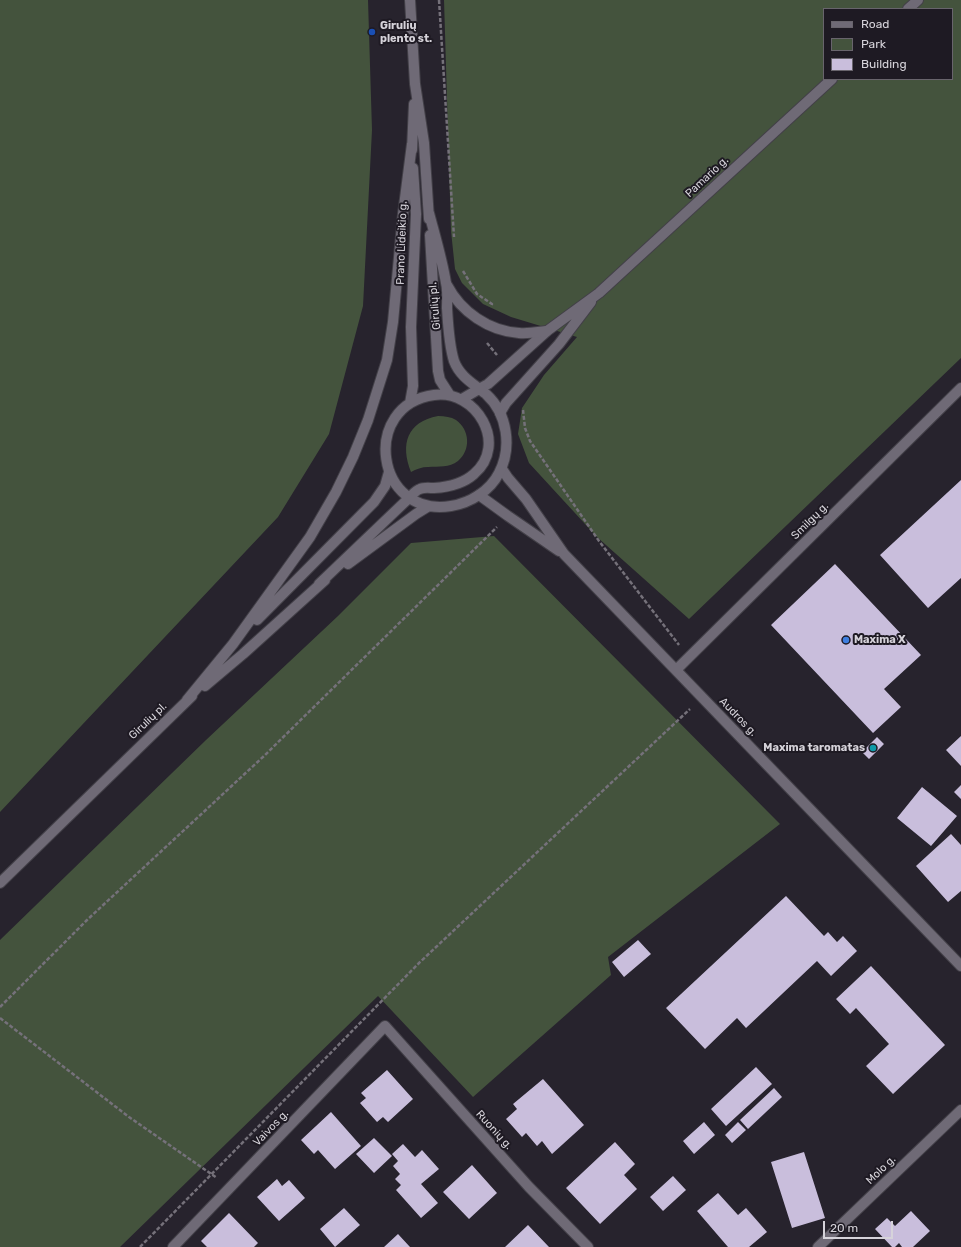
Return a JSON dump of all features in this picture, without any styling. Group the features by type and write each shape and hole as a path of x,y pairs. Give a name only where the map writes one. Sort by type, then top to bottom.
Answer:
{"main road":[{"name":"Prano Lideikio g.","path":"410,0 415,84 424,143 436,361 440,380 449,394"},
{"path":"909,8 918,0"},
{"name":"Pamario g.","path":"479,389 488,384 547,331 599,293 831,80"},
{"name":"Prano Lideikio g.","path":"410,403 412,386 411,326 416,214 412,144 415,84"},
{"path":"187,700 233,644 310,537 336,492 353,457 368,420 386,360 393,322 403,214 412,144"},
{"name":"Girulių pl.","path":"0,883 187,700 243,654 319,584 409,498 420,488 444,488 459,484 474,474 485,459 489,446 485,424 479,414 462,399 449,394 426,396 410,403 397,415 389,430 385,446 385,455 389,472 396,484 409,498 423,506 450,506 467,502 479,495 493,483 502,469 506,456 507,442 504,422 500,413 488,396 462,376 454,360 447,308 446,284 429,213"},
{"path":"446,284 458,303 484,323 518,333 547,331"},
{"name":"Pamario g.","path":"500,413 506,403 559,344 599,293"},
{"name":"Smilgų g.","path":"676,670 961,388"},
{"path":"462,399 479,389"},
{"name":"Audros g.","path":"502,469 526,499 564,554 961,966"},
{"path":"233,644 374,502 385,486 389,472"},
{"name":"Audros g.","path":"479,495 564,554"},
{"name":"Girulių pl.","path":"319,584 429,506"},
{"name":"Vaivos g.","path":"173,1247 385,1026"},
{"name":"Ruonių g.","path":"385,1026 529,1187 588,1247"},
{"name":"Molo g.","path":"818,1247 961,1110"}],"path":[{"path":"0,1007 87,920 264,756 508,516"},
{"path":"140,1247 211,1173 420,963 703,697"},
{"path":"0,1018 129,1117 231,1187"}],"green space":[{"path":"0,0 368,0 372,130 363,306 329,434 278,517 0,812"},
{"path":"444,0 961,0 961,358 689,619 597,537 529,463 518,434 522,408 544,375 577,337 511,317 483,304 462,283 455,269 451,231"},
{"path":"438,416 452,418 461,424 467,440 465,451 458,461 451,465 424,467 411,472 406,452 409,436 419,423"},
{"path":"494,536 780,824 608,957 611,975 473,1097 378,996 120,1247 0,1247 0,940 206,740 338,616 411,543"}],"building":[{"path":"961,480 961,578 928,608 880,555"},
{"name":"Maxima X","path":"835,564 921,655 884,689 901,707 873,733 771,625"},
{"path":"961,736 961,766 946,750"},
{"name":"Maxima taromatas","path":"877,737 884,744 869,759 862,752"},
{"path":"961,785 961,799 954,792"},
{"path":"922,787 957,816 931,846 897,818"},
{"path":"951,834 961,845 961,891 948,902 916,866"},
{"path":"786,896 824,936 828,932 837,942 843,936 857,951 831,976 817,961 746,1028 737,1018 705,1049 666,1008"},
{"path":"638,940 651,954 624,977 612,962"},
{"path":"871,966 945,1045 893,1094 866,1066 889,1044 856,1008 850,1014 836,999"},
{"path":"756,1067 772,1084 726,1126 711,1109"},
{"path":"387,1070 413,1099 388,1122 383,1117 377,1122 360,1103 366,1098 361,1093"},
{"path":"543,1079 584,1125 552,1154 542,1141 537,1146 526,1133 522,1137 506,1119 517,1109 513,1104"},
{"path":"774,1088 782,1097 748,1129 740,1120"},
{"path":"331,1112 361,1146 335,1169 318,1150 314,1154 301,1140"},
{"path":"704,1122 715,1135 694,1154 683,1141"},
{"path":"738,1122 746,1130 732,1143 725,1135"},
{"path":"374,1138 392,1156 374,1173 356,1154"},
{"path":"615,1142 635,1164 624,1175 637,1189 600,1224 566,1188"},
{"path":"403,1144 415,1157 422,1150 439,1169 421,1184 438,1203 421,1218 396,1190 401,1185 395,1179 400,1174 393,1166 398,1161 392,1154"},
{"path":"804,1152 825,1218 792,1228 771,1162"},
{"path":"472,1165 497,1193 469,1219 443,1192"},
{"path":"673,1176 686,1190 663,1211 650,1197"},
{"path":"277,1179 282,1186 289,1180 305,1198 279,1221 257,1197"},
{"path":"718,1193 738,1215 746,1208 767,1232 749,1247 728,1247 697,1211"},
{"path":"344,1208 360,1225 335,1247 320,1229"},
{"path":"911,1211 930,1231 913,1247 902,1247 899,1243 895,1247 892,1247 875,1229 887,1218 895,1226"},
{"path":"229,1213 258,1243 254,1247 207,1247 201,1241"},
{"path":"528,1225 549,1247 505,1247"},
{"path":"398,1234 410,1247 384,1247"}],"place":[{"name":"Girulių plento st.","path":"372,32"},
{"name":"Maxima X","path":"846,640"},
{"name":"Maxima taromatas","path":"873,748"}]}
